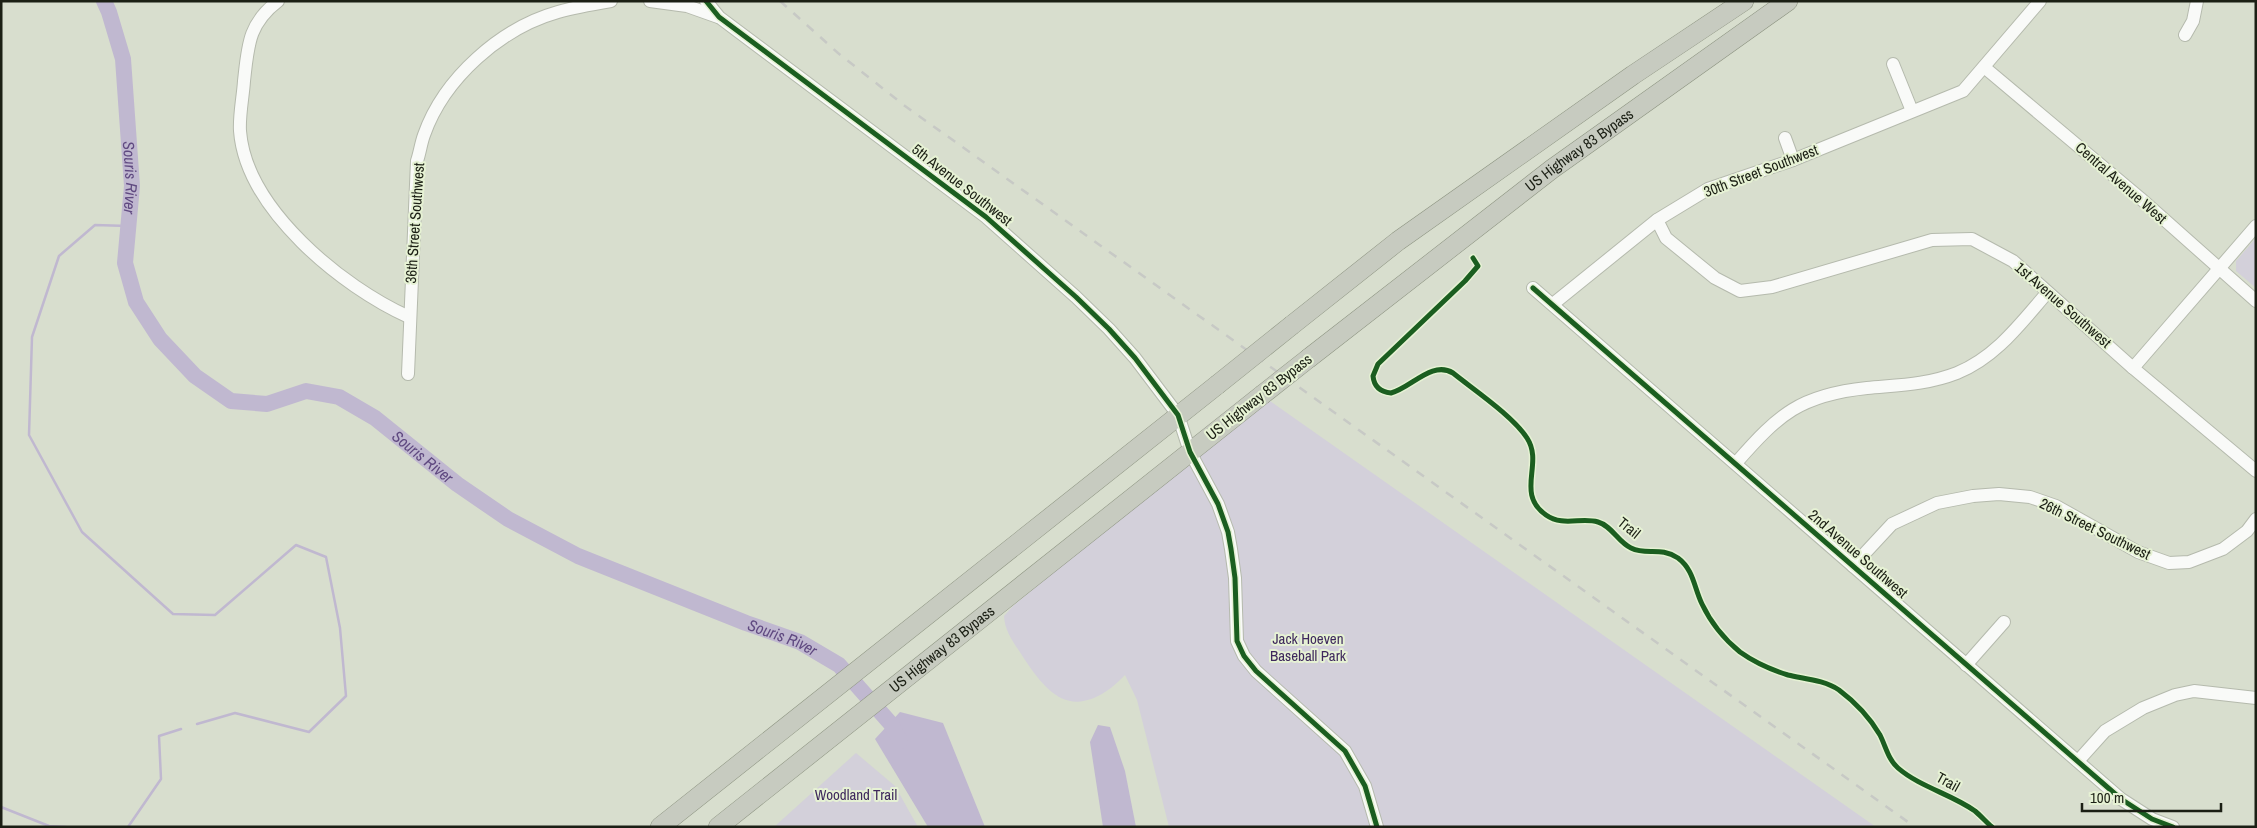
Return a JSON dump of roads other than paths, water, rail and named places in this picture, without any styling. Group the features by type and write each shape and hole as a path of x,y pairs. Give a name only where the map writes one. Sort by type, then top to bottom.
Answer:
{"highway":[{"name":"US Highway 83 Bypass","path":"660,827 1398,241 1633,75 1744,1"},
{"name":"US Highway 83 Bypass","path":"718,827 1308,358 1552,170 1788,1"}],"street":[{"path":"278,1 253,28 247,56 240,130 244,153 254,179 264,198 296,237 351,284 409,317"},
{"name":"36th Street Southwest","path":"408,374 417,161 424,134 437,108 472,63 495,44 523,26 557,12 611,1"},
{"path":"650,1 688,6 719,17"},
{"name":"5th Avenue Southwest","path":"706,1 719,17 986,217 1109,329 1135,358 1178,415 1190,452 1218,504 1228,532 1234,578 1237,641 1256,671 1345,751 1365,786 1377,827"},
{"name":"30th Street Southwest","path":"1553,304 1656,220 1708,189 1792,160 1963,91 2040,1"},
{"path":"2185,35 2193,21 2197,1"},
{"path":"1893,64 1912,111"},
{"name":"Central Avenue West","path":"1984,67 2140,198 2256,301"},
{"path":"1785,138 1792,160"},
{"name":"1st Avenue Southwest","path":"1656,220 1666,238 1714,278 1740,291 1772,287 1932,240 1972,239 2013,261 2133,368 2256,471"},
{"path":"2133,368 2256,226"},
{"name":"2nd Avenue Southwest","path":"1533,288 2120,799 2152,819 2174,827"},
{"path":"1736,463 1771,425 1801,405 1826,394 1867,388 1918,385 1957,373 1986,357 2013,333 2047,293"},
{"name":"26th Street Southwest","path":"1853,566 1892,524 1936,503 1973,496 2000,494 2030,497 2056,506 2138,552 2169,563 2188,562 2223,549 2247,531 2256,519"},
{"path":"1966,665 2004,622"},
{"path":"2078,761 2105,731 2143,708 2175,695 2194,691 2256,698"}],"waterway":[{"name":"Souris River","path":"104,1 123,59 132,186 125,263 136,302 160,339 195,376 231,401 267,404 306,391 339,397 375,418 457,484 508,519 578,556 746,623 800,642 839,665 891,724 900,741"},
{"path":"128,226 95,225 59,256 32,337 29,435 82,532 173,614 215,615 296,545 326,557 340,628 346,696 309,732 235,713 197,724"},
{"path":"128,827 161,779 159,736 181,729"},
{"path":"1,807 49,826 66,827"}],"railway":[{"path":"780,1 838,53 905,106 1915,827"}],"park label":[{"name":"Jack Hoeven Baseball Park","path":"1308,648"},
{"name":"Woodland Trail","path":"856,795"}]}
